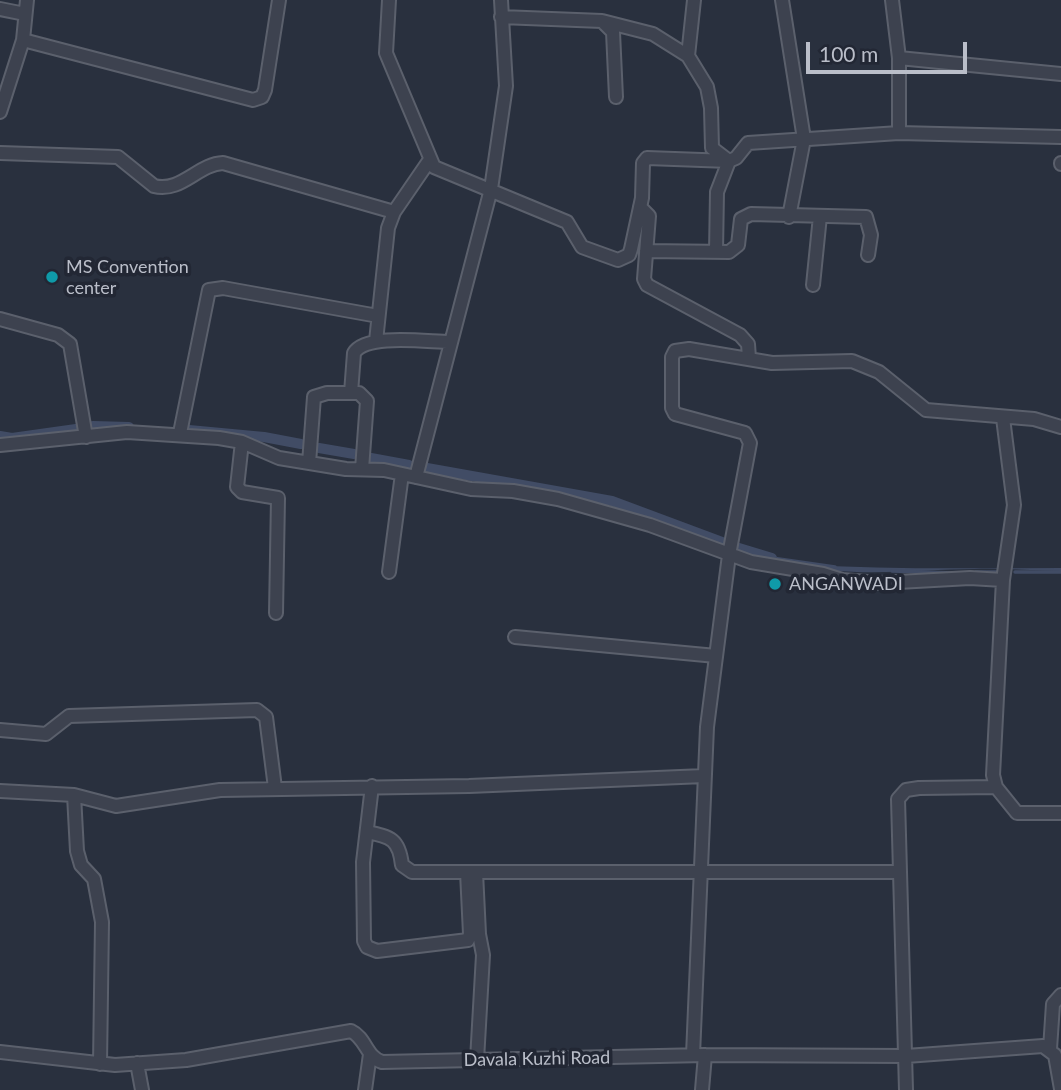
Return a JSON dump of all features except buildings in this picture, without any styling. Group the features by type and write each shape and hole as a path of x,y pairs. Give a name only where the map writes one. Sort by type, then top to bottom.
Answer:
{"street":[{"path":"0,112 5,74 23,40 27,0"},
{"path":"23,40 253,100 262,97 265,90 279,0"},
{"path":"389,0 386,53 429,161 442,170 491,188 567,222 582,247 618,260 624,259 631,249 642,198 643,163 647,158 729,161 736,158 748,143 899,133 1061,137"},
{"path":"416,477 491,188 506,86 502,0"},
{"path":"688,56 694,0"},
{"path":"782,0 804,139 789,217"},
{"path":"892,0 899,58 899,133"},
{"path":"0,9 25,14"},
{"path":"501,17 602,21 653,34 688,56 707,87 711,108 712,148 729,161"},
{"path":"602,21 613,33 616,97"},
{"path":"899,58 1061,74"},
{"path":"0,153 118,157 154,186 162,188 177,185 209,166 223,163 394,212"},
{"path":"376,341 384,239 394,212 429,161"},
{"path":"716,252 718,192 729,161"},
{"path":"642,198 640,207 649,216 644,279 648,285 740,335 748,344 749,358"},
{"path":"646,251 735,250 739,225 745,216 820,216 866,217 871,235 869,255"},
{"path":"813,285 820,216"},
{"path":"180,433 209,290 223,288 378,316"},
{"path":"0,319 58,335 70,344 86,437"},
{"path":"351,393 354,353 364,344 376,341 450,342"},
{"path":"702,1090 699,1055 700,873 706,727 729,555 749,436 675,414 672,408 672,357 675,351 682,349 781,363 852,361 879,372 926,410 1034,419 1061,427"},
{"path":"309,463 314,397 320,394 351,393 364,396 367,401 362,469"},
{"path":"1003,418 1014,505 1003,580 992,747 996,787 1017,813 1061,813"},
{"path":"0,445 127,432 180,433 242,442 279,458 402,474 471,489 558,499 650,525 729,555 842,580 1003,580"},
{"path":"242,442 237,487 242,492 278,498 276,613"},
{"path":"389,572 402,474"},
{"path":"515,637 716,656"},
{"path":"0,730 46,734 69,716 257,710 266,717 275,788"},
{"path":"0,791 74,795 116,806 220,790 468,786 704,776"},
{"path":"372,786 363,862 364,941 372,951 468,940 471,872"},
{"path":"906,1090 898,807 901,794 906,789 919,788 996,787"},
{"path":"74,795 77,850 81,865 94,879 102,922 100,1064"},
{"path":"367,832 393,838 398,843 405,870 900,873"},
{"path":"471,872 483,955 477,1060"},
{"path":"1061,995 1052,1004 1050,1049 1055,1055 1061,1089"},
{"name":"Davala Kuzhi Road","path":"0,1052 100,1064 138,1063 186,1060 342,1031 359,1035 370,1054 382,1062 699,1055 906,1056 1043,1046 1050,1049"},
{"path":"365,1090 370,1054"},
{"path":"138,1063 142,1090"}],"water":[{"path":"797,564 896,568 1061,568 1061,571 986,569 862,572 818,569"}],"waterway":[{"path":"93,426 129,427"},
{"path":"0,436 12,438 76,429"},
{"path":"189,430 264,437 301,444"},
{"path":"319,448 354,454"},
{"path":"371,458 409,465"},
{"path":"427,468 612,501 722,542"},
{"path":"739,548 772,558"},
{"path":"772,558 835,567"},
{"path":"892,571 954,573"},
{"path":"976,572 999,572"},
{"path":"1015,572 1061,572"}],"place":[{"name":"MS Convention center","path":"52,277"},
{"name":"ANGANWADI","path":"775,584"}]}
